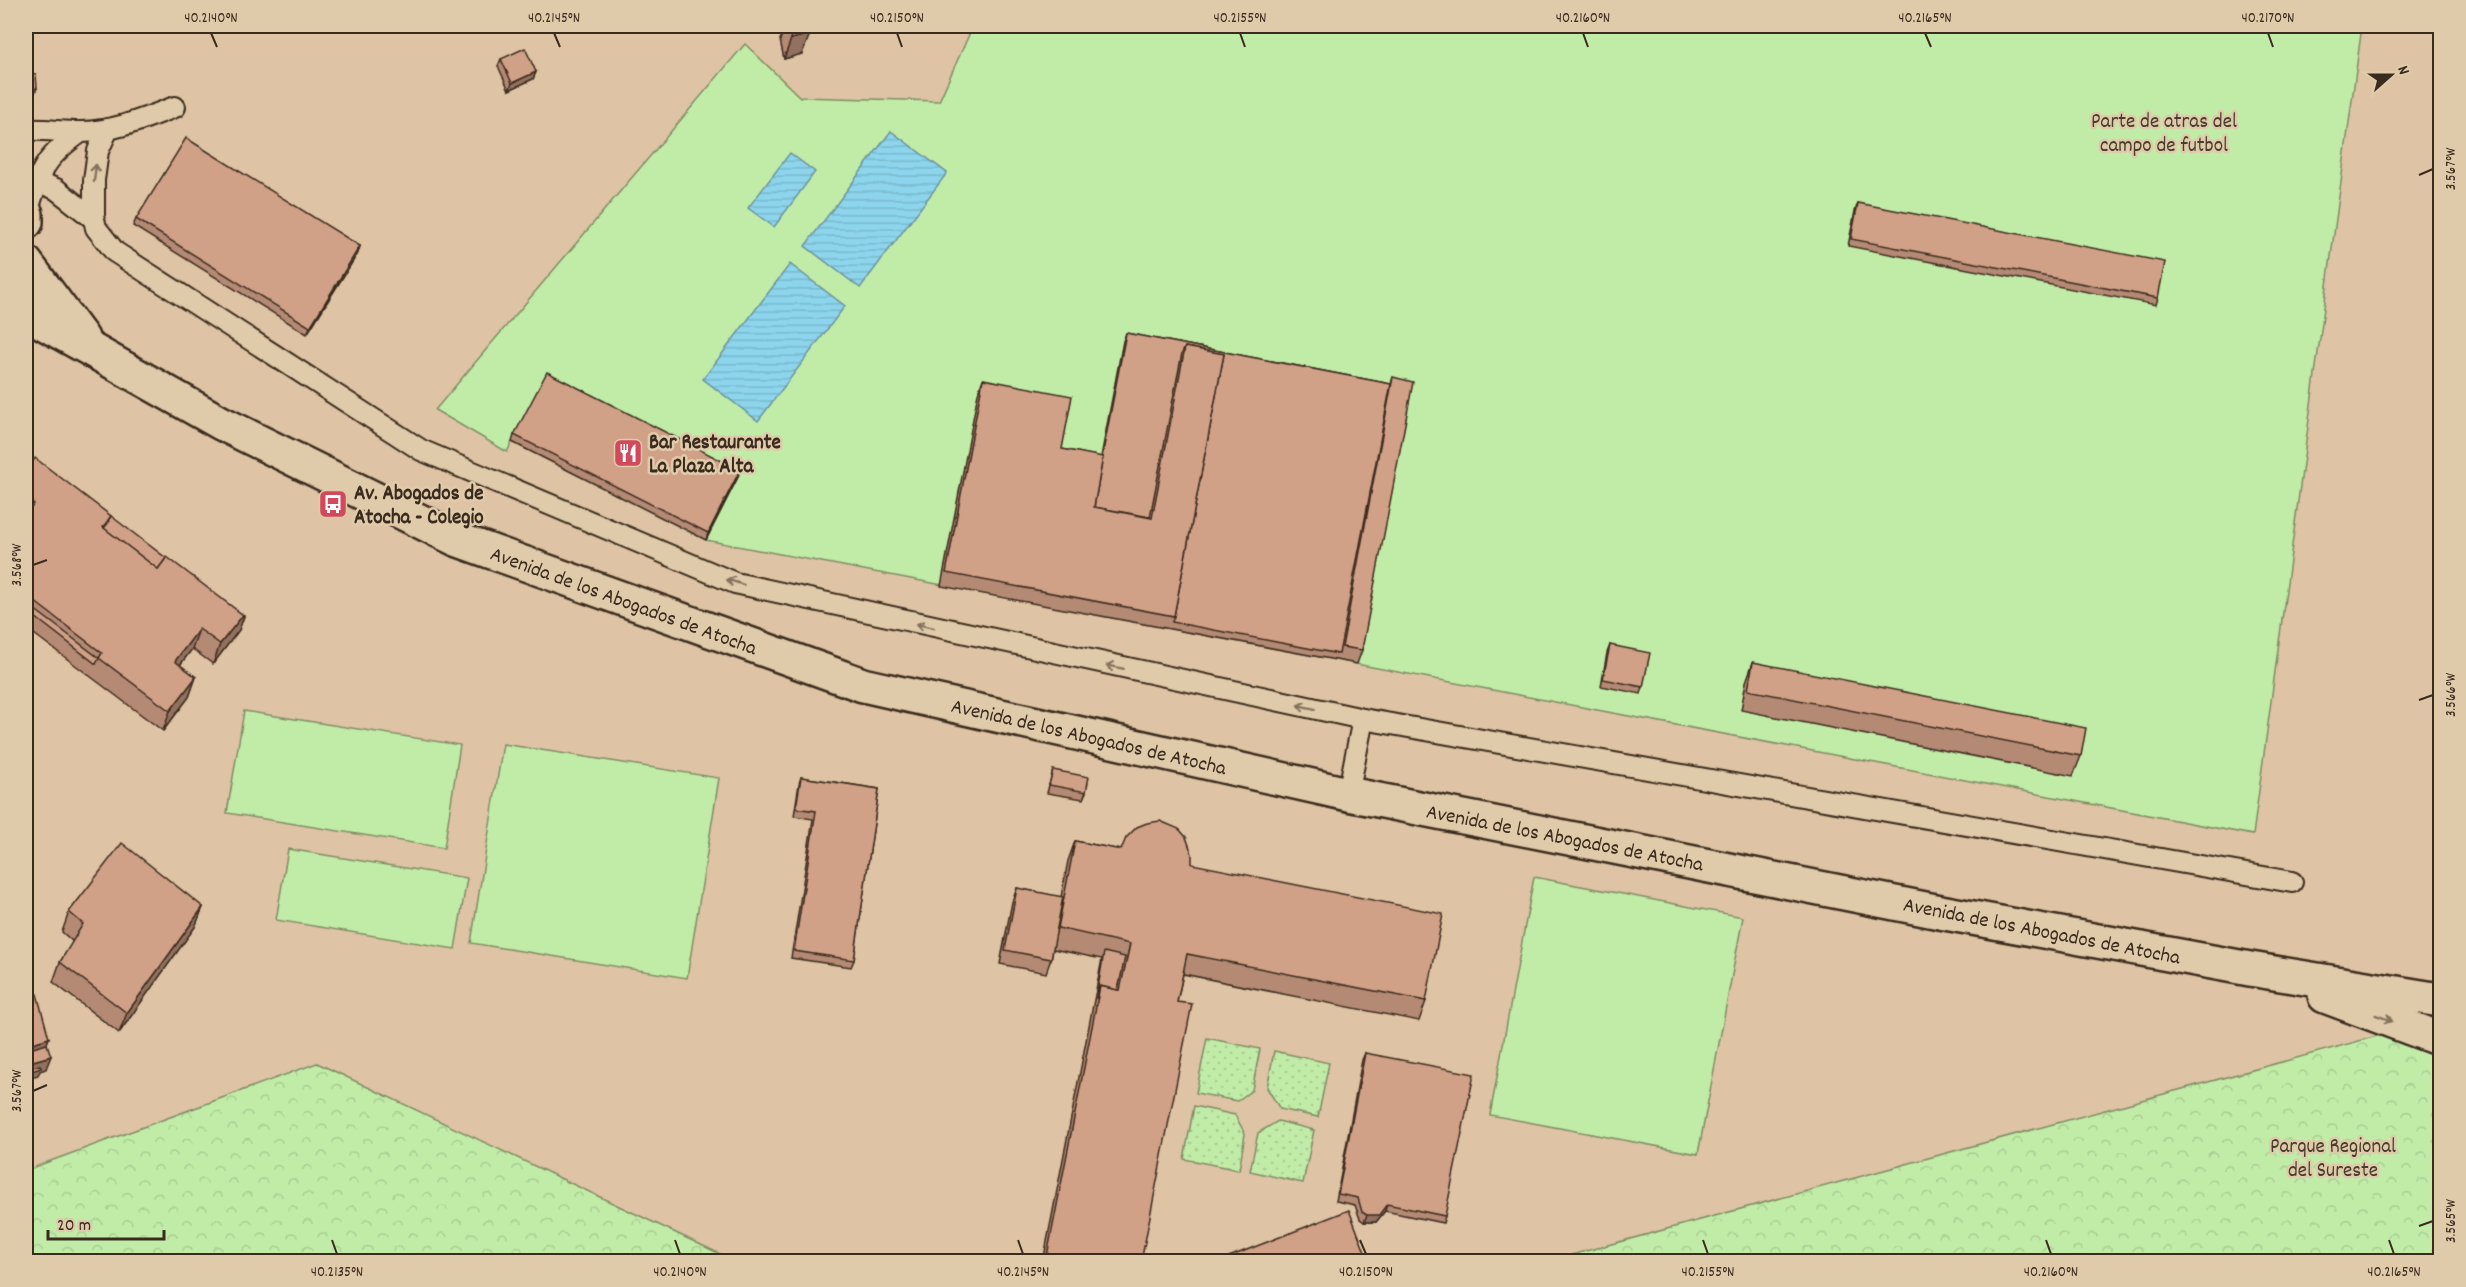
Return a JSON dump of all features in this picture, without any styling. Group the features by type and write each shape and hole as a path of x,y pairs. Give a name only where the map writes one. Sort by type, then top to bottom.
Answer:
{"main road":[{"path":"26,215 26,222"},
{"name":"Avenida de los Abogados de Atocha","path":"26,263 88,347 221,423 456,539 834,676 872,687 1347,794 1940,912 2250,969"},
{"path":"26,313 88,347"},
{"path":"2250,969 2440,1000"},
{"path":"2250,969 2440,1039"}],"lane":[{"path":"26,130 58,129 81,132 108,129 175,107"},
{"path":"108,129 98,151 94,180 94,219 100,235 115,252 421,450 735,583 1363,719 2292,882"},
{"path":"26,215 31,179 51,156 81,132"},
{"path":"31,179 56,189 94,219"},
{"path":"1347,794 1363,719"}],"green space":[{"name":"Parte de atras del campo de futbol","path":"973,26 2362,26 2253,835 706,540 512,442 507,452 435,410 745,44 800,97 939,101"},
{"path":"244,711 460,745 444,848 227,813"},
{"path":"503,744 719,778 687,978 471,943"},
{"path":"288,849 467,878 455,949 276,920"},
{"path":"1534,877 1743,917 1698,1154 1490,1115"},
{"name":"Parque Regional del Sureste","path":"2440,1019 2440,1261 1549,1261"},
{"path":"1207,1038 1260,1049 1252,1090 1237,1101 1196,1093"},
{"path":"1274,1051 1329,1063 1318,1117 1280,1109 1267,1088"},
{"path":"317,1063 735,1261 26,1261 26,1170"},
{"path":"1194,1106 1235,1115 1245,1134 1239,1170 1184,1159"},
{"path":"1278,1121 1314,1130 1303,1183 1250,1171 1258,1133"}],"water":[{"path":"891,131 947,173 860,288 805,246"},
{"path":"790,153 815,172 774,227 748,208"},
{"path":"790,264 845,306 758,421 703,379"}],"building":[{"path":"788,26 808,26 810,34 791,39"},
{"path":"525,48 536,72 512,83 501,59"},
{"path":"36,74 37,88 26,89 26,75"},
{"path":"186,138 360,246 310,327 136,219"},
{"path":"1858,203 2165,262 2158,298 1851,239"},
{"path":"1126,333 1391,384 1339,654 1172,622 1224,354 1185,347 1182,353 1150,517 1094,507"},
{"path":"1185,347 1224,354 1174,616 946,573 983,379 1072,396 1062,449 1103,457 1094,507 1152,518"},
{"path":"547,372 740,470 708,533 514,435"},
{"path":"1393,377 1413,382 1362,650 1342,647"},
{"path":"35,458 111,516 103,527 158,569 167,557 243,615 220,644 199,629 175,661 196,677 170,711 99,658 102,653 26,595 26,515 34,504 26,498 26,471"},
{"path":"111,516 166,558 158,569 104,528"},
{"path":"26,603 99,658 96,664 26,610"},
{"path":"1610,645 1650,653 1643,687 1603,679"},
{"path":"1753,662 2086,728 2081,756 1748,690"},
{"path":"1053,770 1089,777 1086,792 1049,785"},
{"path":"801,777 879,789 854,960 794,951 816,811 796,808"},
{"path":"1160,821 1179,829 1186,837 1192,854 1192,864 1443,914 1426,1001 1187,954 1177,1002 1192,1004 1141,1262 1046,1261 1100,986 1120,990 1130,944 1058,928 1075,841 1121,850 1126,838 1137,827"},
{"path":"122,843 203,907 127,1013 60,962 83,924 69,912"},
{"path":"1017,888 1063,897 1051,959 1005,950"},
{"path":"1104,952 1125,957 1118,990 1100,986 1096,999"},
{"path":"29,984 33,995 26,998 26,985"},
{"path":"37,994 49,1038 26,1045 26,998"},
{"path":"47,1044 51,1056 26,1063 26,1050"},
{"path":"1365,1053 1474,1074 1445,1216 1387,1204 1379,1215 1367,1215 1362,1212 1358,1198 1338,1194"},
{"path":"40,1065 41,1068 26,1073 26,1069"},
{"path":"1349,1210 1368,1260 1365,1262 1216,1262"}],"place":[{"name":"Bar Restaurante La Plaza Alta","path":"628,453"},
{"name":"Av. Abogados de Atocha - Colegio","path":"333,504"}]}
